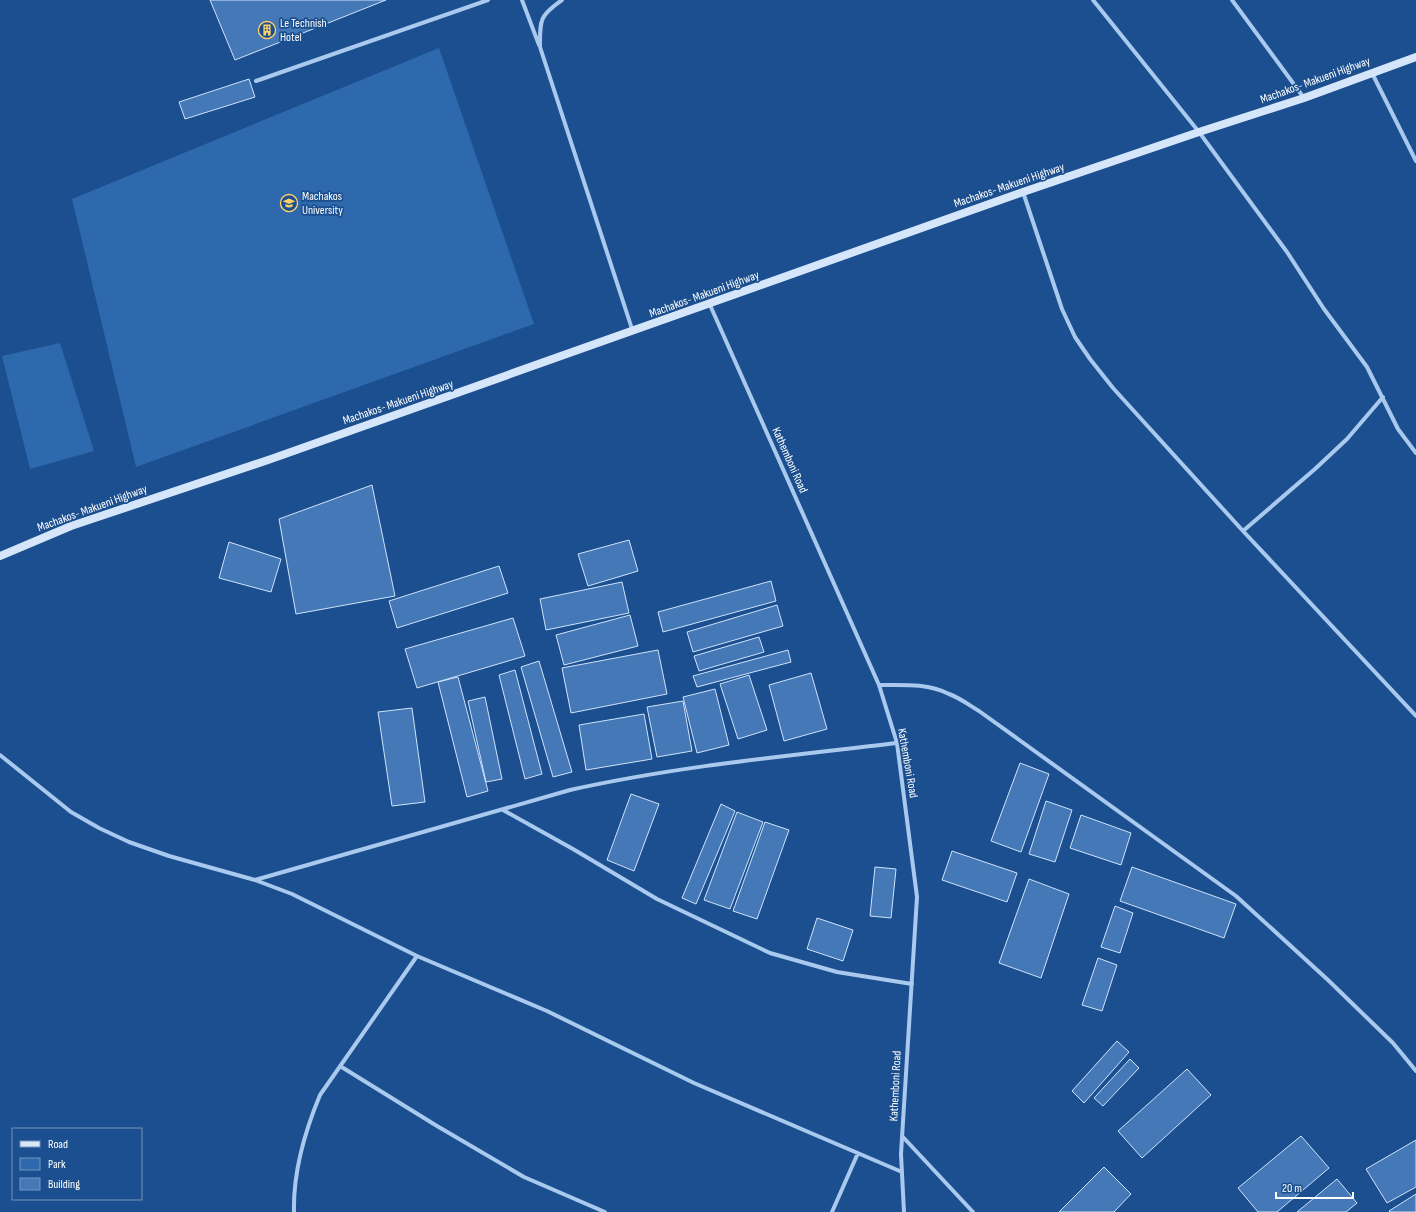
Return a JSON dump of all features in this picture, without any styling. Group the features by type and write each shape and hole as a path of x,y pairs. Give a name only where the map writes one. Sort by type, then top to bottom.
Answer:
{"main road":[{"name":"Machakos- Makueni Highway","path":"0,556 71,526 271,460 710,305 1023,192 1304,98 1416,57"}],"street":[{"path":"256,81 488,0"},
{"path":"522,0 540,47 633,332"},
{"path":"540,47 540,24 546,11 562,0"},
{"path":"1093,0 1199,132 1286,252 1367,367 1398,429 1416,453"},
{"path":"1232,0 1304,98"},
{"path":"1372,72 1416,161"},
{"path":"1023,192 1062,309 1075,337 1090,360 1113,388 1243,531 1416,716"},
{"name":"Kathemboni Road","path":"710,305 879,685 897,743 917,897 902,1136 904,1212"},
{"path":"1243,531 1341,444 1383,397"},
{"path":"879,685 913,684 943,691 979,711 1236,896 1328,980 1393,1043 1416,1071"},
{"path":"256,880 570,790 615,780 711,765 897,743"},
{"path":"0,755 71,812 99,828 129,842 169,856 256,880 292,894 417,956 547,1011 694,1083 902,1172"},
{"path":"503,810 573,849 657,899 770,952 837,972 912,984"},
{"path":"294,1212 293,1196 310,1119 320,1095 417,956"},
{"path":"340,1066 437,1126 524,1177 605,1212"},
{"path":"902,1136 973,1212"},
{"path":"832,1212 858,1153"}],"green space":[{"path":"439,48 534,324 136,467 72,199"},
{"path":"60,343 94,451 30,469 2,356"}],"building":[{"name":"Le Technish Hotel","path":"210,0 386,0 235,60"},
{"path":"249,79 255,97 185,119 179,102"},
{"path":"372,485 395,596 296,614 279,519"},
{"path":"629,540 638,571 588,586 578,554"},
{"path":"229,542 281,559 271,592 219,578"},
{"path":"499,566 508,593 397,628 389,601"},
{"path":"771,581 776,601 663,632 658,612"},
{"path":"622,582 629,613 546,630 540,599"},
{"path":"777,605 783,626 693,652 687,632"},
{"path":"630,615 638,646 564,665 556,635"},
{"path":"513,618 525,656 417,688 405,649"},
{"path":"759,637 764,652 699,671 694,656"},
{"path":"658,650 667,694 571,713 562,668"},
{"path":"788,650 791,662 697,687 693,676"},
{"path":"539,661 572,772 553,777 521,667"},
{"path":"515,670 542,774 525,779 499,675"},
{"path":"811,673 827,729 784,741 769,685"},
{"path":"749,675 767,730 738,739 720,684"},
{"path":"458,677 488,791 467,797 438,682"},
{"path":"715,689 729,745 697,753 683,697"},
{"path":"485,697 502,779 486,782 468,701"},
{"path":"683,701 692,751 657,757 647,707"},
{"path":"412,708 425,802 392,806 378,712"},
{"path":"644,714 652,759 586,770 579,725"},
{"path":"1020,763 1049,774 1021,852 991,841"},
{"path":"631,794 659,804 634,871 607,860"},
{"path":"1046,801 1072,810 1055,862 1029,854"},
{"path":"721,804 735,811 696,904 682,898"},
{"path":"737,812 763,822 730,909 704,900"},
{"path":"1081,815 1131,833 1121,865 1070,848"},
{"path":"765,822 789,830 757,919 733,911"},
{"path":"952,851 1017,873 1007,902 942,880"},
{"path":"875,867 896,869 891,918 870,916"},
{"path":"1132,867 1236,904 1224,938 1120,901"},
{"path":"1029,879 1069,894 1041,978 999,963"},
{"path":"1115,906 1133,913 1120,953 1101,947"},
{"path":"817,918 853,930 843,961 807,949"},
{"path":"1098,958 1117,965 1102,1011 1082,1005"},
{"path":"1117,1041 1129,1052 1084,1103 1072,1091"},
{"path":"1130,1059 1139,1068 1103,1106 1094,1098"},
{"path":"1187,1069 1211,1095 1142,1158 1118,1131"},
{"path":"1301,1136 1329,1168 1277,1212 1258,1212 1238,1188"},
{"path":"1416,1140 1416,1187 1387,1203 1366,1169"},
{"path":"1104,1167 1131,1194 1114,1212 1059,1212"},
{"path":"1337,1179 1357,1203 1346,1212 1297,1212"},
{"path":"1416,1194 1416,1212 1389,1211"}],"place":[{"name":"Le Technish Hotel","path":"267,30"},
{"name":"Machakos University","path":"289,203"}]}
